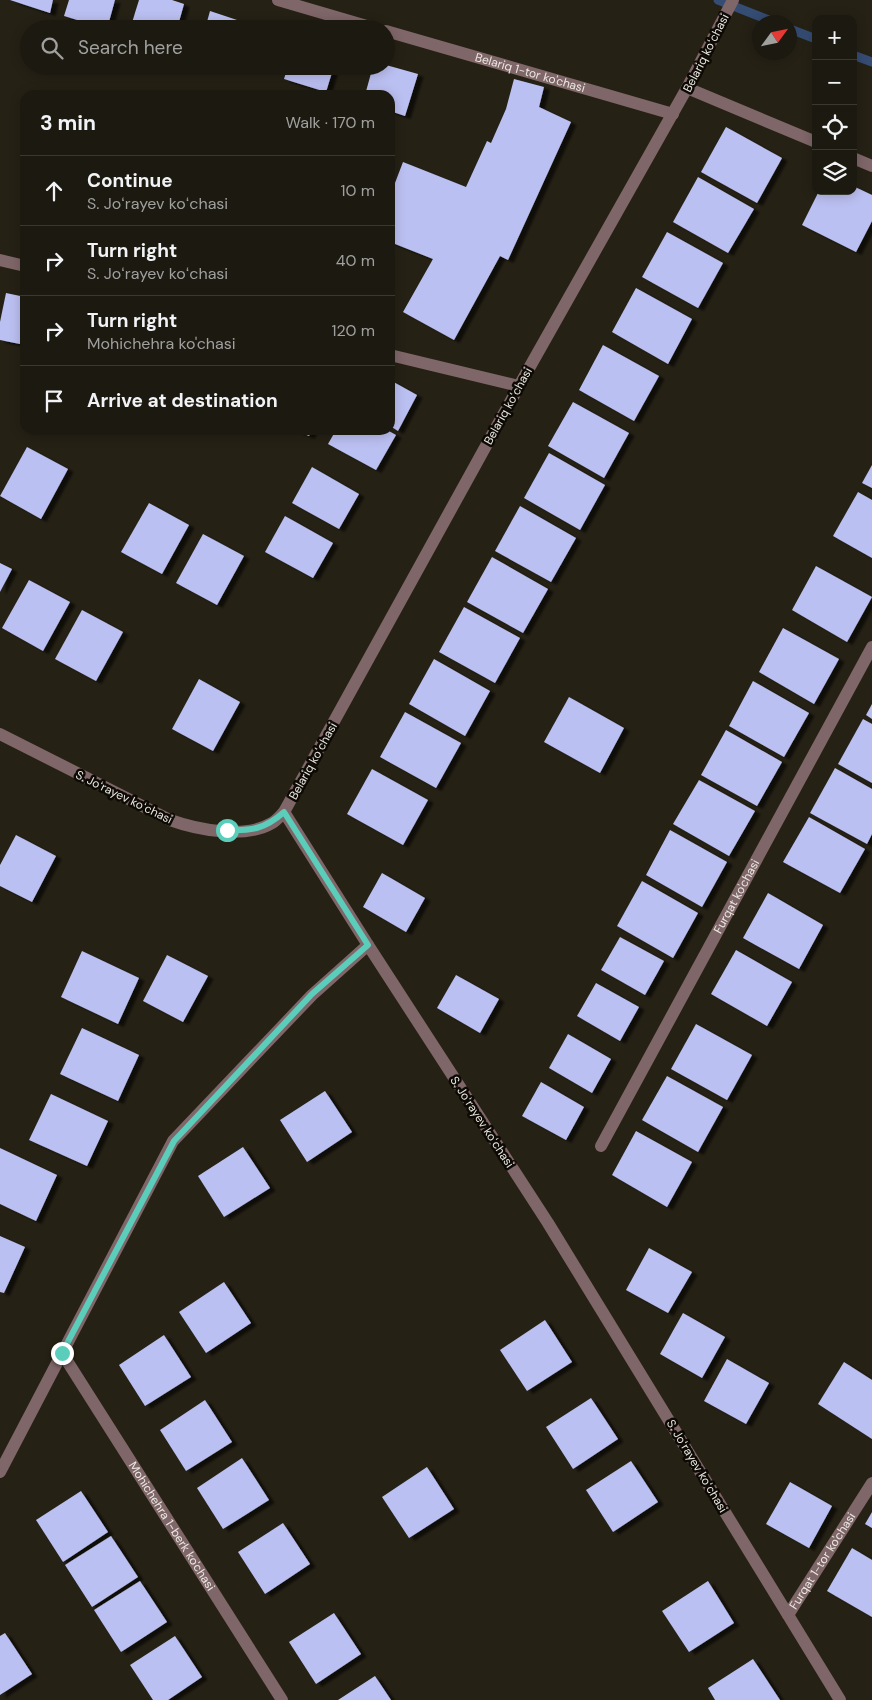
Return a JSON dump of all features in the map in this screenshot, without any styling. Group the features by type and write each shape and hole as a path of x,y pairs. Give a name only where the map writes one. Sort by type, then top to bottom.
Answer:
{"street":[{"path":"278,0 346,20"},
{"name":"Belariq koʻchasi","path":"284,812 519,386 688,88 733,0"},
{"name":"Belariq 1-tor ko'chasi","path":"395,34 673,114"},
{"path":"688,88 812,140"},
{"path":"857,160 872,166"},
{"path":"0,260 20,265"},
{"path":"395,356 519,386"},
{"name":"Furqat ko'chasi","path":"601,1146 872,647"},
{"name":"S. Joʻrayev koʻchasi","path":"0,734 170,820 184,825 214,830 243,831 273,822 284,812 548,1224 840,1700"},
{"path":"0,1472 174,1141 312,994 368,945"},
{"name":"Mohichehra 1-berk ko'chasi","path":"62,1353 282,1700"},
{"name":"Furqat 1-tor ko'chasi","path":"788,1615 872,1483"}],"building":[{"path":"10,0 53,0 50,13"},
{"path":"69,0 115,0 109,20 77,20 64,16"},
{"path":"139,0 172,0 184,4 180,20 133,20"},
{"path":"210,11 237,20 208,20"},
{"path":"395,68 418,74 405,116 395,113 395,90 366,90 371,75 395,75"},
{"path":"285,75 331,75 327,90 320,90 284,79"},
{"path":"514,79 544,87 539,107 571,122 508,260 500,256 454,340 403,312 433,259 395,244 395,183 403,162 466,187 487,141 491,143 506,109"},
{"path":"726,127 782,158 757,203 701,172"},
{"path":"698,177 754,209 728,253 673,222"},
{"path":"857,188 872,195 872,221 856,252 802,225 817,195 857,195"},
{"path":"667,232 723,263 698,308 642,277"},
{"path":"636,288 692,319 668,364 612,332"},
{"path":"6,293 20,296 20,344 0,340 0,322"},
{"path":"603,345 659,376 634,421 579,390"},
{"path":"395,383 417,395 398,431 395,429"},
{"path":"573,402 629,433 604,478 548,446"},
{"path":"333,435 396,435 376,470 328,444"},
{"path":"27,447 68,469 41,519 0,496"},
{"path":"549,453 605,485 580,530 524,498"},
{"path":"872,465 872,488 862,483"},
{"path":"312,467 359,494 339,529 292,503"},
{"path":"858,492 872,500 872,558 833,536"},
{"path":"149,503 189,525 162,574 121,552"},
{"path":"520,506 576,538 551,582 495,551"},
{"path":"285,516 333,543 313,578 265,552"},
{"path":"203,534 244,556 217,605 176,583"},
{"path":"492,557 548,589 523,633 467,602"},
{"path":"0,563 12,569 0,592"},
{"path":"816,566 872,597 847,642 792,610"},
{"path":"29,580 70,602 43,651 2,628"},
{"path":"464,607 520,638 495,683 439,652"},
{"path":"82,610 123,632 96,681 55,659"},
{"path":"783,628 839,659 814,704 759,672"},
{"path":"434,659 490,691 465,736 409,704"},
{"path":"199,679 240,702 213,751 172,729"},
{"path":"753,681 809,713 784,757 729,726"},
{"path":"569,697 624,728 600,773 544,742"},
{"path":"872,704 872,719 866,715"},
{"path":"405,712 461,743 436,788 380,757"},
{"path":"863,719 872,724 872,783 838,764"},
{"path":"726,730 782,762 757,806 701,775"},
{"path":"835,768 872,789 872,834 867,844 810,813"},
{"path":"372,769 428,800 403,845 347,814"},
{"path":"699,780 755,811 729,856 673,824"},
{"path":"809,817 865,849 840,893 783,862"},
{"path":"670,830 727,862 702,907 646,875"},
{"path":"16,835 56,856 32,902 0,886 0,865"},
{"path":"382,873 425,898 406,932 363,907"},
{"path":"642,881 698,913 673,958 617,926"},
{"path":"768,893 823,925 799,969 743,938"},
{"path":"620,937 664,961 645,995 601,970"},
{"path":"736,950 792,982 767,1026 711,994"},
{"path":"82,951 139,978 118,1024 61,997"},
{"path":"167,955 208,976 183,1022 143,1001"},
{"path":"456,975 499,999 480,1033 437,1008"},
{"path":"596,983 639,1007 620,1041 577,1016"},
{"path":"696,1024 752,1055 727,1100 671,1069"},
{"path":"82,1028 139,1055 118,1101 60,1074"},
{"path":"568,1034 611,1059 592,1093 549,1068"},
{"path":"667,1076 723,1107 698,1152 642,1120"},
{"path":"541,1082 584,1107 566,1140 522,1116"},
{"path":"325,1091 352,1132 307,1162 280,1120"},
{"path":"51,1094 108,1121 87,1166 29,1140"},
{"path":"636,1131 692,1162 667,1207 612,1175"},
{"path":"243,1147 270,1188 224,1217 198,1176"},
{"path":"0,1148 57,1175 36,1221 0,1204"},
{"path":"0,1236 25,1247 4,1293 0,1292"},
{"path":"649,1248 692,1272 668,1313 626,1290"},
{"path":"224,1282 251,1323 206,1353 179,1312"},
{"path":"683,1313 725,1337 702,1378 660,1354"},
{"path":"545,1320 572,1362 527,1391 500,1350"},
{"path":"164,1335 191,1377 145,1406 119,1365"},
{"path":"727,1359 769,1383 746,1424 704,1401"},
{"path":"844,1362 872,1380 872,1439 818,1404"},
{"path":"591,1398 618,1439 573,1469 546,1427"},
{"path":"205,1400 232,1442 186,1471 160,1430"},
{"path":"242,1458 269,1500 223,1529 197,1488"},
{"path":"631,1461 658,1502 613,1532 586,1490"},
{"path":"427,1467 454,1509 409,1538 382,1497"},
{"path":"790,1482 832,1506 809,1548 766,1524"},
{"path":"81,1491 108,1532 63,1562 36,1520"},
{"path":"872,1512 872,1528 865,1524"},
{"path":"283,1523 310,1564 265,1594 238,1552"},
{"path":"111,1536 138,1577 92,1607 65,1565"},
{"path":"852,1548 872,1560 872,1617 827,1591"},
{"path":"140,1581 167,1622 121,1652 94,1610"},
{"path":"708,1581 734,1623 689,1652 662,1611"},
{"path":"334,1613 361,1654 316,1684 289,1642"},
{"path":"5,1633 32,1674 0,1695 0,1636"},
{"path":"175,1636 202,1677 168,1700 153,1700 130,1665"},
{"path":"753,1659 780,1700 715,1700 708,1688"},
{"path":"375,1676 391,1700 338,1700"}],"waterway":[{"path":"718,0 756,15"},
{"path":"797,32 812,37"},
{"path":"857,56 872,62"}],"route":[{"path":"62,1353 174,1141 312,994 368,945 284,812 273,822 258,828 243,831 227,830"}]}
